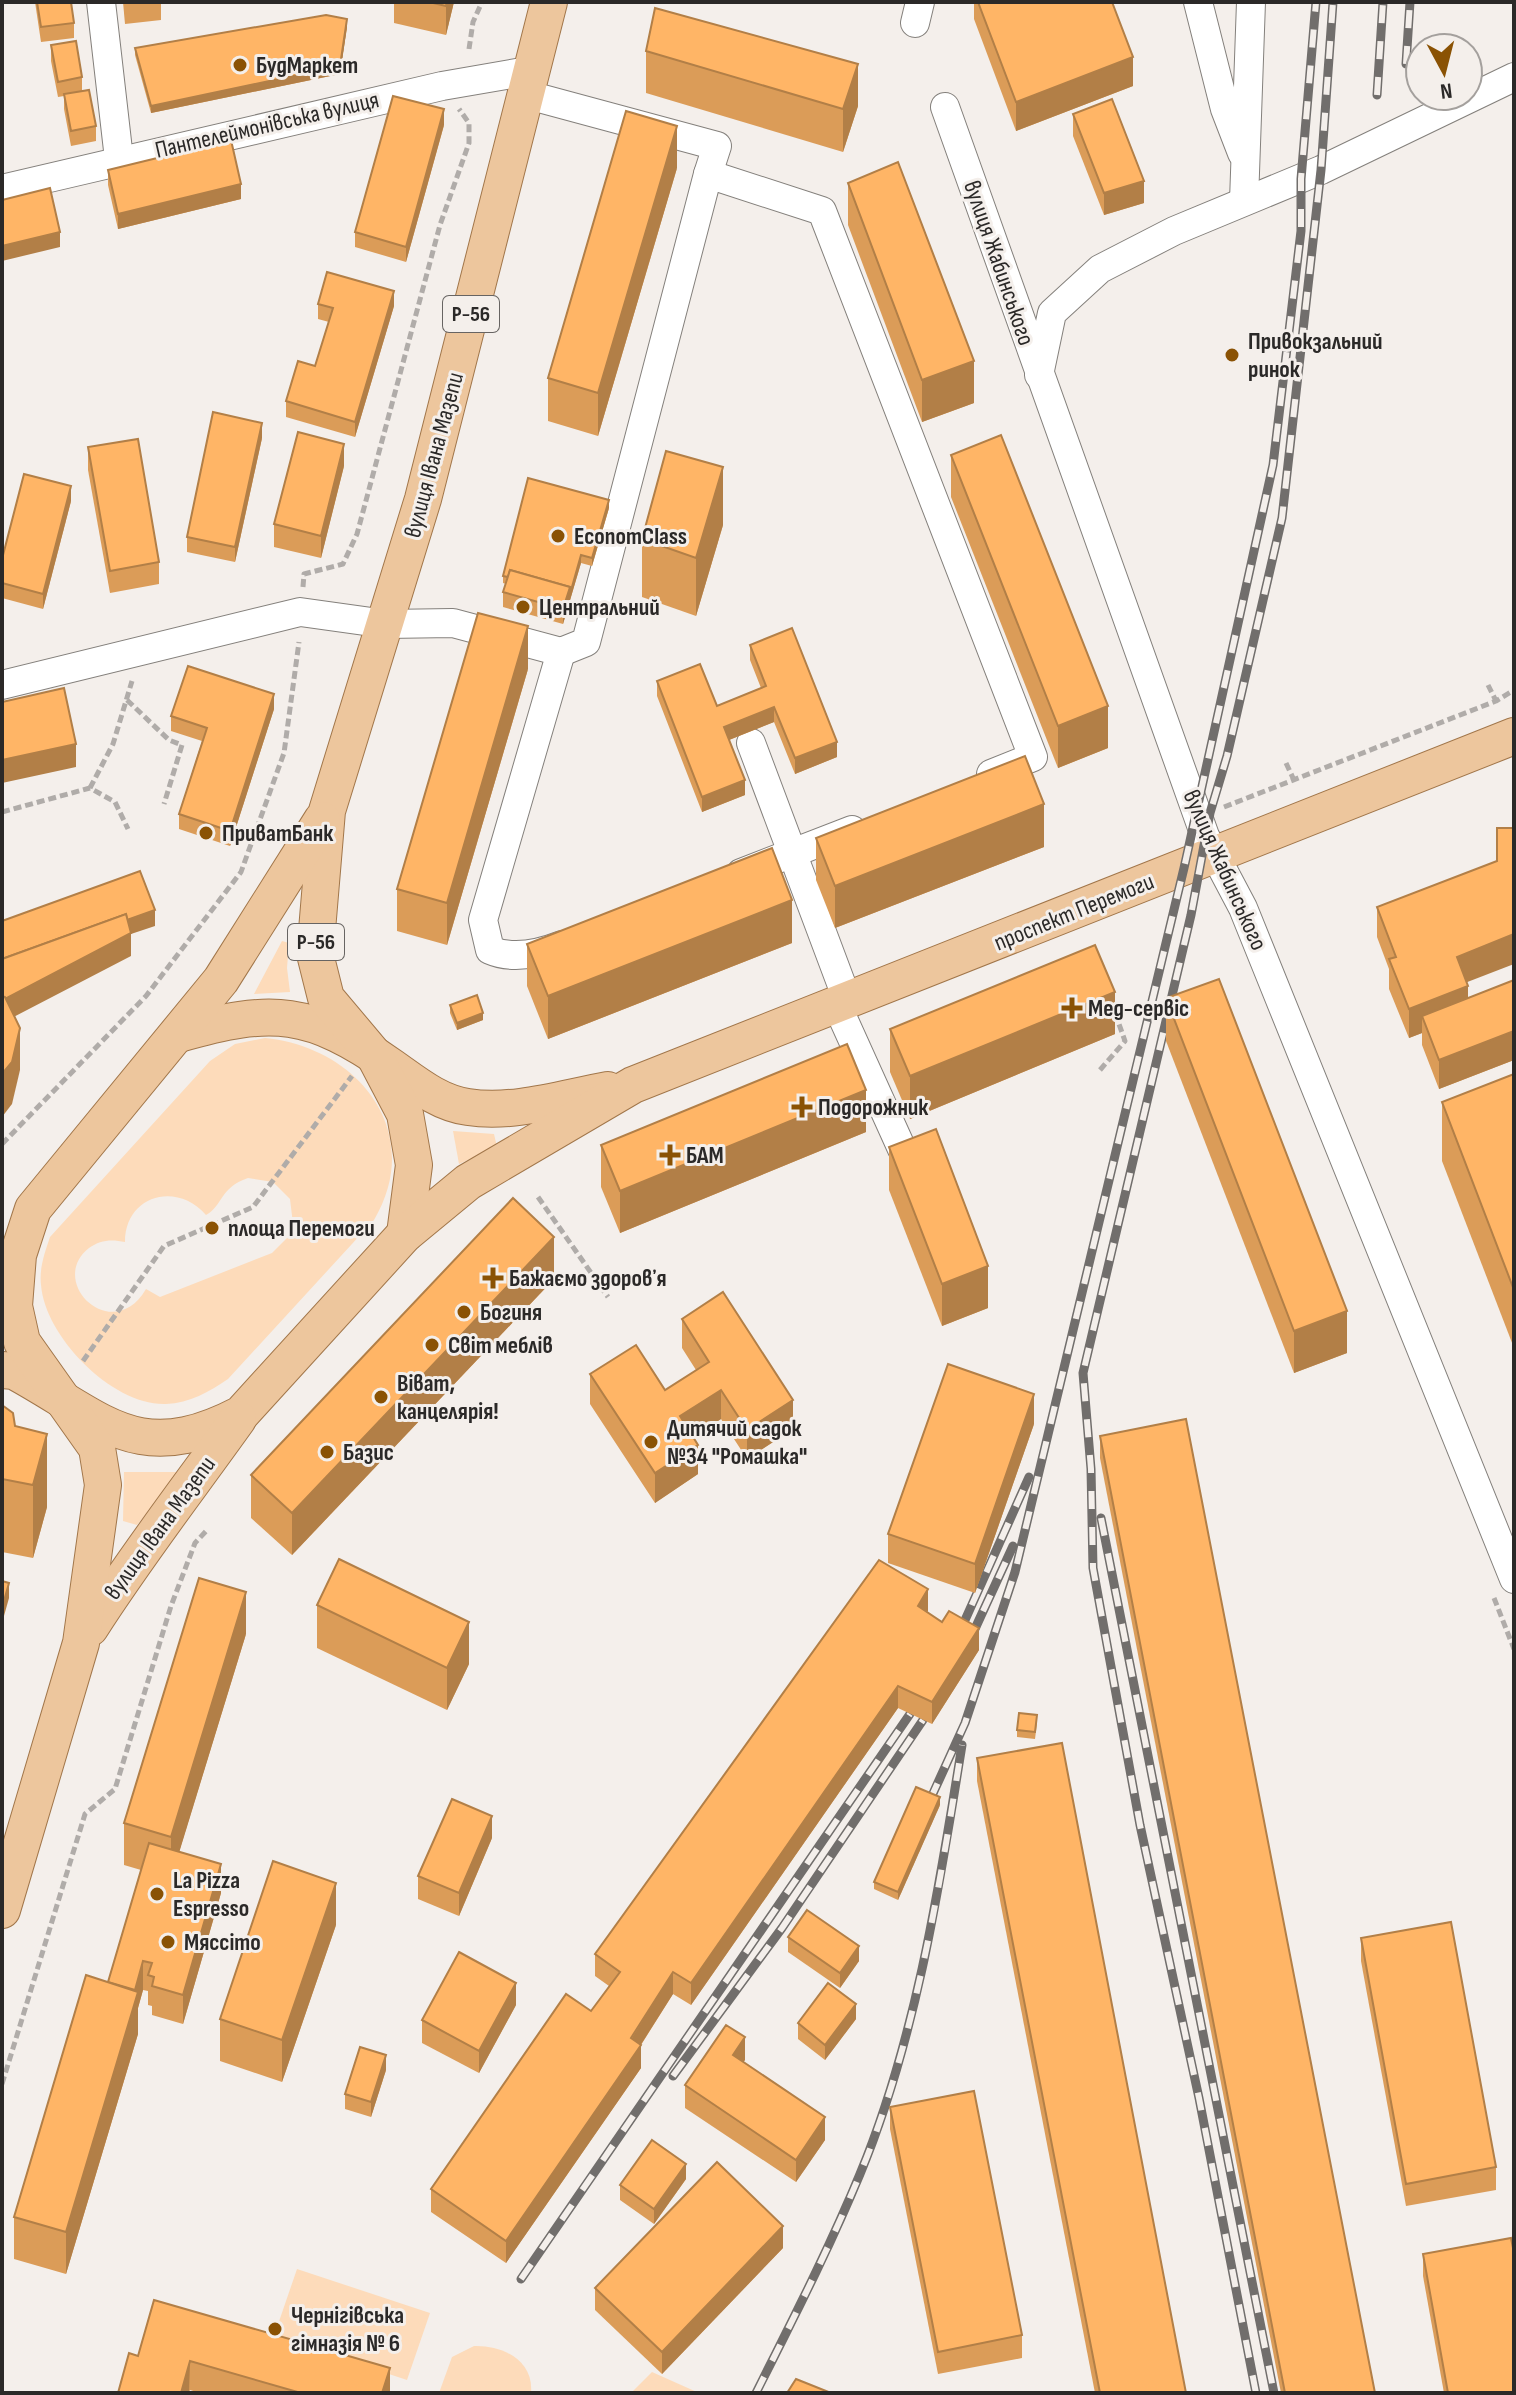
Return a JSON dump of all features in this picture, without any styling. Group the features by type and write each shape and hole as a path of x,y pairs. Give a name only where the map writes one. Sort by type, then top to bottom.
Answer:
{"main road":[{"name":"вулиця Івана Мазепи","path":"364,1064 326,998 315,954 327,811 423,499 531,83 549,2"},
{"name":"проспект Перемоги","path":"405,1234 468,1182 633,1085 1514,736"},
{"name":"вулиця Івана Мазепи","path":"179,1034 221,980 327,811"},
{"path":"179,1034 245,1016 274,1016 309,1022 364,1064"},
{"name":"Р-56","path":"2,1238 33,1209 179,1034"},
{"name":"проспект Перемоги","path":"364,1064 465,1107 502,1109 633,1085"},
{"name":"Р-56","path":"364,1064 405,1114 412,1141 412,1197 405,1234"},
{"path":"33,1209 18,1255 14,1306 22,1342 60,1396"},
{"path":"2,1370 14,1371 102,1424 144,1439 173,1440 206,1432 241,1414 405,1234"},
{"name":"вулиця Івана Мазепи","path":"2,1910 81,1643 103,1485 97,1448 60,1396"},
{"name":"вулиця Івана Мазепи","path":"81,1643 142,1546 180,1501 241,1414"}],"street":[{"path":"101,2 119,159"},
{"path":"1198,2 1225,109 1245,162"},
{"path":"1244,201 1251,2"},
{"path":"1038,376 1052,313 1100,269 1244,201 1311,175 1514,77"},
{"path":"2,685 300,612 386,624 453,623 561,652 586,642 717,146 531,83"},
{"name":"Пантелеймонівська вулиця","path":"2,189 119,159 442,86 531,83"},
{"name":"вулиця Жабинського","path":"945,107 1038,376 1215,856 1243,908 1514,1579"},
{"path":"708,174 822,211 1033,757 963,786"},
{"path":"561,652 483,920 490,950 504,956 543,952 585,936"},
{"path":"751,743 842,1001 902,1149"},
{"path":"718,883 877,819"}],"path":[{"path":"469,49 473,22 482,2"},
{"path":"303,592 304,574 343,564 357,534 440,225 469,143 469,123 457,106"},
{"path":"2,1144 146,996 241,872 284,753 299,642"},
{"path":"90,788 113,744 132,681"},
{"path":"1488,685 1496,701"},
{"path":"1224,807 1496,701 1514,690"},
{"path":"127,700 169,740 182,745 164,804"},
{"path":"1286,763 1293,778"},
{"path":"2,812 90,788 115,802 128,829"},
{"path":"1100,1070 1125,1041 1109,995"},
{"path":"83,1361 164,1246 253,1207 364,1064"},
{"path":"538,1197 608,1297"},
{"path":"2,2084 85,1814 115,1789 171,1606 195,1543 208,1529"}],"shaded area":[{"path":"282,941 289,943 287,968 290,992 254,994"},
{"name":"площа Перемоги","path":"265,1038 299,1045 329,1058 354,1076 374,1099 387,1126 392,1156 388,1187 374,1220 228,1379 183,1402 146,1402 104,1381 68,1346 45,1305 41,1285 43,1260 50,1237 210,1061 235,1044","holes":["248,1178 273,1182 290,1199 293,1224 289,1236 272,1253 160,1297 146,1289 132,1305 117,1311 102,1310 89,1303 79,1291 75,1277 78,1262 97,1243 110,1240 125,1242 127,1226 143,1204 155,1198 181,1198 206,1215 239,1182"]},
{"path":"453,1131 494,1134 497,1147 459,1164"},
{"path":"124,1472 181,1472 137,1525 123,1521"},
{"path":"297,2269 430,2313 407,2380 274,2336"},
{"path":"474,2346 495,2348 522,2363 531,2381 531,2393 439,2393 452,2357"},
{"path":"652,2372 699,2393 631,2393"}],"building":[{"path":"37,2 71,2 74,23 41,27"},
{"path":"978,2 1112,2 1133,57 1016,102"},
{"path":"655,8 858,64 843,109 646,51"},
{"name":"БудМаркет","path":"326,15 347,19 340,66 151,106 135,48"},
{"path":"76,41 82,77 58,82 51,45"},
{"path":"89,90 96,126 71,131 64,94"},
{"path":"393,96 444,109 406,247 355,232"},
{"path":"1112,99 1144,181 1104,193 1073,114"},
{"path":"626,111 677,126 598,393 548,378"},
{"path":"231,140 241,184 118,214 108,170"},
{"path":"898,162 974,361 922,380 848,183"},
{"path":"50,188 60,232 2,246 2,200"},
{"path":"327,272 394,291 355,422 286,401 298,361 315,366 333,308 318,304"},
{"path":"213,412 262,423 235,547 187,537"},
{"path":"298,432 344,444 321,536 274,524"},
{"path":"1001,435 1108,706 1058,726 951,455"},
{"path":"138,439 159,562 110,571 88,447"},
{"path":"666,451 723,467 696,558 642,539"},
{"path":"24,474 71,486 43,594 2,583 2,559"},
{"name":"EconomClass","path":"528,478 609,500 592,558 581,555 570,594 570,587 510,570 508,577 503,576"},
{"path":"510,570 570,587 563,609 503,592"},
{"path":"478,613 528,626 447,903 397,889"},
{"path":"792,628 837,742 795,758 774,707 724,727 745,780 702,797 657,681 700,664 717,706 766,686 750,645"},
{"path":"188,666 274,694 230,831 179,814 207,728 171,716"},
{"path":"64,688 76,744 2,760 2,702"},
{"path":"1025,756 1044,804 835,886 816,838"},
{"path":"1497,828 1514,828 1514,934 1457,957 1468,986 1409,1009 1389,959 1396,957 1377,907 1497,861"},
{"path":"772,848 792,900 548,996 527,944"},
{"path":"140,871 155,910 127,920 126,914 2,959 2,921"},
{"path":"126,914 131,933 5,999 2,996 2,959"},
{"path":"1095,945 1115,992 910,1076 890,1029"},
{"path":"1219,979 1347,1311 1294,1331 1166,998"},
{"path":"1514,980 1514,1031 1439,1060 1422,1016"},
{"path":"477,995 483,1013 457,1023 450,1005"},
{"path":"2,996 20,1028 12,1062 2,1074"},
{"path":"847,1044 866,1090 620,1191 601,1145"},
{"path":"1514,1074 1514,1290 1442,1102"},
{"path":"936,1129 988,1266 942,1284 889,1147"},
{"path":"513,1198 554,1237 292,1513 251,1475"},
{"path":"723,1292 793,1400 747,1430 721,1390 680,1416 698,1445 655,1473 590,1374 636,1345 665,1390 709,1362 682,1319"},
{"path":"948,1364 1034,1394 975,1564 888,1534"},
{"path":"2,1405 13,1413 15,1426 47,1434 33,1485 2,1479"},
{"path":"1186,1419 1375,2393 1285,2393 1100,1436"},
{"path":"339,1559 469,1622 447,1668 317,1605"},
{"path":"879,1560 928,1589 918,1606 942,1622 949,1611 979,1628 932,1702 898,1686 691,1983 673,1972 631,2038 641,2045 506,2241 431,2189 566,1994 591,2011 620,1972 595,1954"},
{"path":"199,1578 246,1592 171,1837 124,1823"},
{"path":"2,1581 9,1583 2,1608"},
{"path":"1019,1713 1037,1715 1035,1732 1017,1730"},
{"path":"1062,1743 1186,2393 1100,2393 977,1758"},
{"path":"916,1787 940,1797 898,1892 874,1882"},
{"path":"452,1799 492,1816 459,1893 418,1876"},
{"name":"Мяссіто","path":"149,1843 221,1864 183,1995 152,1986 154,1977 148,1975 152,1963 143,1961 135,1990 108,1982"},
{"path":"273,1861 336,1883 282,2040 220,2019"},
{"path":"807,1910 859,1946 840,1973 788,1937"},
{"path":"1451,1922 1496,2167 1406,2184 1361,1938"},
{"path":"459,1952 516,1983 479,2051 422,2020"},
{"path":"86,1975 138,1992 66,2232 14,2217"},
{"path":"828,1983 856,2004 825,2045 798,2023"},
{"path":"726,2025 745,2037 733,2055 825,2117 796,2160 685,2085"},
{"path":"360,2047 386,2055 371,2102 345,2094"},
{"path":"974,2091 1022,2335 938,2352 890,2107"},
{"path":"652,2140 686,2164 654,2209 620,2185"},
{"path":"717,2162 783,2226 662,2352 595,2288"},
{"path":"1511,2238 1514,2253 1514,2393 1448,2393 1423,2254"},
{"path":"154,2300 390,2368 382,2393 301,2393 190,2361 181,2393 118,2393 129,2353 138,2356"},
{"path":"796,2379 831,2393 787,2393"}],"railway":[{"path":"930,1800 965,1723 1015,1572 1184,868 1273,465 1301,231 1301,179 1316,2"},
{"path":"1256,2393 1199,2098 1140,1825 1093,1568 1091,1469 1083,1373 1191,915 1210,813 1227,756 1282,518 1321,170 1333,2"},
{"path":"1377,95 1383,2"},
{"path":"1408,32 1410,2"},
{"path":"957,1638 1029,1477"},
{"path":"1101,1518 1274,2393"},
{"path":"968,1644 1013,1546"},
{"path":"521,2279 910,1714"},
{"path":"673,2076 782,1928 923,1720"},
{"path":"756,2393 810,2285 880,2123 911,2017 923,1963 962,1745"}],"place":[{"name":"БудМаркет","path":"240,65"},
{"name":"Привокзальний ринок","path":"1232,355"},
{"name":"EconomClass","path":"558,536"},
{"name":"Центральний","path":"523,607"},
{"name":"ПриватБанк","path":"206,833"},
{"name":"Мед-сервіс","path":"1072,1008"},
{"name":"Подорожник","path":"802,1107"},
{"name":"БАМ","path":"670,1155"},
{"name":"площа Перемоги","path":"212,1228"},
{"name":"Бажаємо здоровʼя","path":"493,1278"},
{"name":"Богиня","path":"464,1312"},
{"name":"Світ меблів","path":"432,1345"},
{"name":"Віват, канцелярія!","path":"381,1397"},
{"name":"Дитячий садок №34 \"Ромашка\"","path":"651,1442"},
{"name":"Базис","path":"327,1452"},
{"name":"La Pizza Espresso","path":"157,1894"},
{"name":"Мяссіто","path":"168,1942"},
{"name":"Чернігівська гімназія № 6","path":"275,2329"}]}
